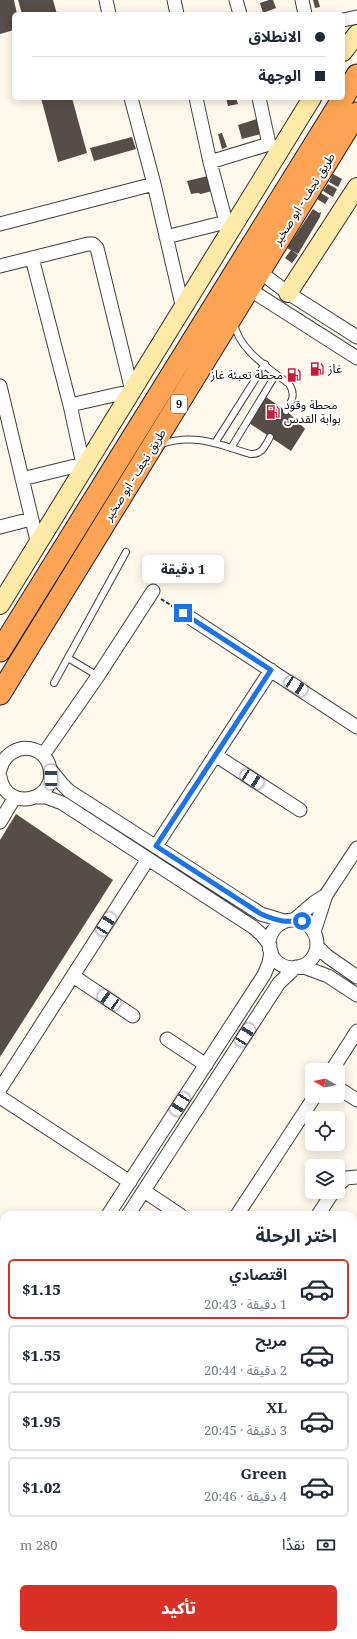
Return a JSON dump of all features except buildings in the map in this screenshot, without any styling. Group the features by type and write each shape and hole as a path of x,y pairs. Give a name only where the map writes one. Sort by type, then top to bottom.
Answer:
{"highway":[{"name":"طريق نجف - ابو صخير","path":"345,95 357,75"},
{"name":"طريق نجف - ابو صخير","path":"0,650 342,100"},
{"name":"طريق نجف - ابو صخير","path":"0,694 357,113"}],"main road":[{"path":"345,49 357,34"},
{"path":"0,605 38,545 83,467 183,309 274,148 310,100"},
{"path":"288,293 357,187"}],"street":[{"path":"106,0 109,12"},
{"path":"174,0 177,12"},
{"path":"236,0 239,12"},
{"path":"302,0 305,12"},
{"path":"345,20 357,17"},
{"path":"133,100 183,309"},
{"path":"166,237 228,227 210,162 196,100"},
{"path":"210,162 274,148 261,100"},
{"path":"0,224 154,184"},
{"path":"0,266 88,244 95,245 132,391 70,405"},
{"path":"22,479 83,467 70,405 32,258"},
{"path":"260,272 288,293 357,337"},
{"path":"249,289 357,358"},
{"path":"0,386 38,545"},
{"path":"0,527 32,519"},
{"path":"43,755 98,676 152,592"},
{"path":"183,613 357,727"},
{"path":"156,846 271,670"},
{"path":"0,770 1,764 7,755 16,750 25,748 35,750 43,755 50,769 69,791 261,914 289,920 302,921 314,932 317,946 327,956 357,977"},
{"path":"215,756 300,810"},
{"path":"37,797 44,792 48,785 51,777 50,769"},
{"path":"0,777 1,783 7,792 15,797 22,800 46,797 62,803 253,927 262,935 278,962 284,966 299,967 328,976 357,995"},
{"path":"0,822 15,797"},
{"path":"314,932 326,895 357,848"},
{"path":"0,1089 148,859"},
{"path":"111,1211 264,975 269,963 273,932 278,926 326,895"},
{"path":"131,1211 279,983 312,958 317,946"},
{"path":"73,976 133,1016"},
{"path":"336,1063 357,1031"},
{"path":"167,1039 206,1065"},
{"path":"345,1092 357,1100"},
{"path":"0,1097 130,1182"},
{"path":"240,1211 310,1103"},
{"path":"345,1179 357,1177"},
{"path":"144,1191 174,1211"},
{"path":"321,1211 328,1199"}],"lane":[{"path":"233,315 235,328 239,337 252,354 292,388 293,398 286,411"},
{"path":"215,443 265,364"},
{"path":"231,448 276,374"},
{"path":"152,447 180,439 202,440 250,454 255,454 263,450 270,437"},
{"path":"54,683 126,552"},
{"path":"68,658 98,676"}],"path":[{"path":"152,592 183,613"}],"place":[{"name":"غاز","path":"317,369"},
{"name":"محطة تعبئة غاز","path":"294,375"},
{"name":"محطة وقود بوابة القدس","path":"273,412"}],"route":[{"path":"183,613 271,670 156,846 261,914 272,919 302,921"}]}
